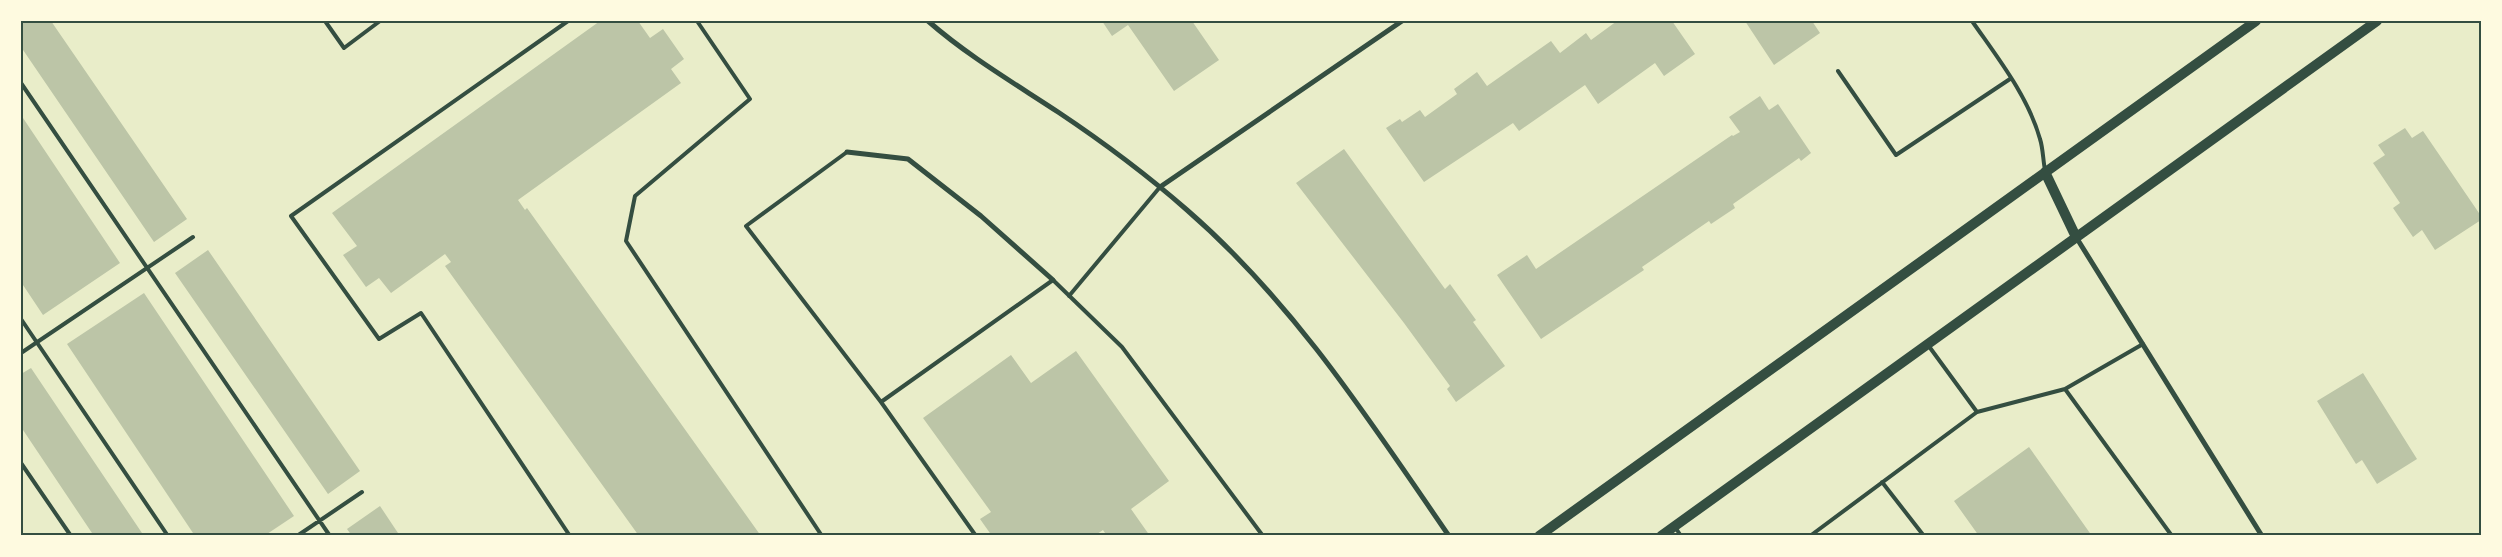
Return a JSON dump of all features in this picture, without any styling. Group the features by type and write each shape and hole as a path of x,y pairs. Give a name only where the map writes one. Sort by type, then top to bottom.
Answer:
{"main road":[{"path":"1539,536 2256,21"},
{"path":"1661,536 2377,21"},
{"path":"2045,172 2076,237"}],"street":[{"path":"928,21 1004,78 1117,153 1160,187 1242,263 1314,344 1336,372 1449,536"},
{"path":"1160,187 1402,21"},
{"path":"847,152 908,159 981,216 1053,280"},
{"path":"2076,237 2262,536"}],"lane":[{"path":"325,21 344,48 380,21"},
{"path":"568,21 291,216 379,339 421,313 570,536"},
{"path":"697,21 750,99 635,196 626,241 822,536"},
{"path":"1972,21 2027,107 2040,139 2045,172"},
{"path":"1838,71 1896,155 2010,79"},
{"path":"21,83 330,536"},
{"path":"847,152 746,226 881,402 976,536"},
{"path":"1069,296 1160,187"},
{"path":"21,353 193,237"},
{"path":"881,402 1053,280 1122,347 1263,536"},
{"path":"21,319 168,536"},
{"path":"1928,344 1977,412"},
{"path":"1810,536 1977,412 2065,389 2143,344"},
{"path":"2065,389 2172,536"},
{"path":"21,463 71,536"},
{"path":"1882,482 1924,536"},
{"path":"297,536 362,492"},
{"path":"1674,526 1681,536"}],"building":[{"path":"21,21 51,21 187,219 154,242 21,47"},
{"path":"600,21 638,21 650,38 663,29 684,59 671,69 681,83 518,200 525,210 527,208 761,536 639,536 445,266 451,262 445,254 391,293 379,278 366,287 343,255 357,246 332,213"},
{"path":"1102,21 1192,21 1219,60 1174,91 1128,25 1112,36"},
{"path":"1617,21 1672,21 1695,54 1664,76 1655,63 1598,104 1585,85 1519,131 1513,123 1424,182 1386,128 1400,119 1402,122 1420,110 1425,117 1457,94 1454,89 1477,72 1487,86 1551,41 1560,53 1586,33 1591,40"},
{"path":"1745,21 1812,21 1820,33 1774,65"},
{"path":"1760,96 1769,110 1778,104 1811,153 1801,161 1799,158 1733,204 1735,208 1711,224 1709,221 1642,267 1644,270 1541,339 1497,275 1527,255 1536,269 1732,135 1740,132 1729,117"},
{"path":"21,115 120,263 43,315 21,282"},
{"path":"2405,128 2412,138 2423,131 2481,216 2481,220 2435,250 2422,230 2413,237 2393,208 2400,203 2373,163 2385,155 2378,145"},
{"path":"1344,149 1445,289 1450,284 1476,320 1473,322 1505,366 1456,402 1447,389 1450,386 1404,323 1296,183"},
{"path":"208,250 360,471 328,494 175,273"},
{"path":"144,293 294,516 264,536 195,536 67,344"},
{"path":"1076,351 1169,481 1131,509 1150,536 1107,536 1103,530 1094,536 992,536 980,519 991,512 923,418 1011,355 1031,383"},
{"path":"31,368 144,536 94,536 21,427 21,374"},
{"path":"2363,373 2417,459 2377,484 2362,460 2356,464 2317,401"},
{"path":"2029,447 2092,536 1979,536 1954,501"},
{"path":"380,506 400,536 352,536 347,529"}]}
